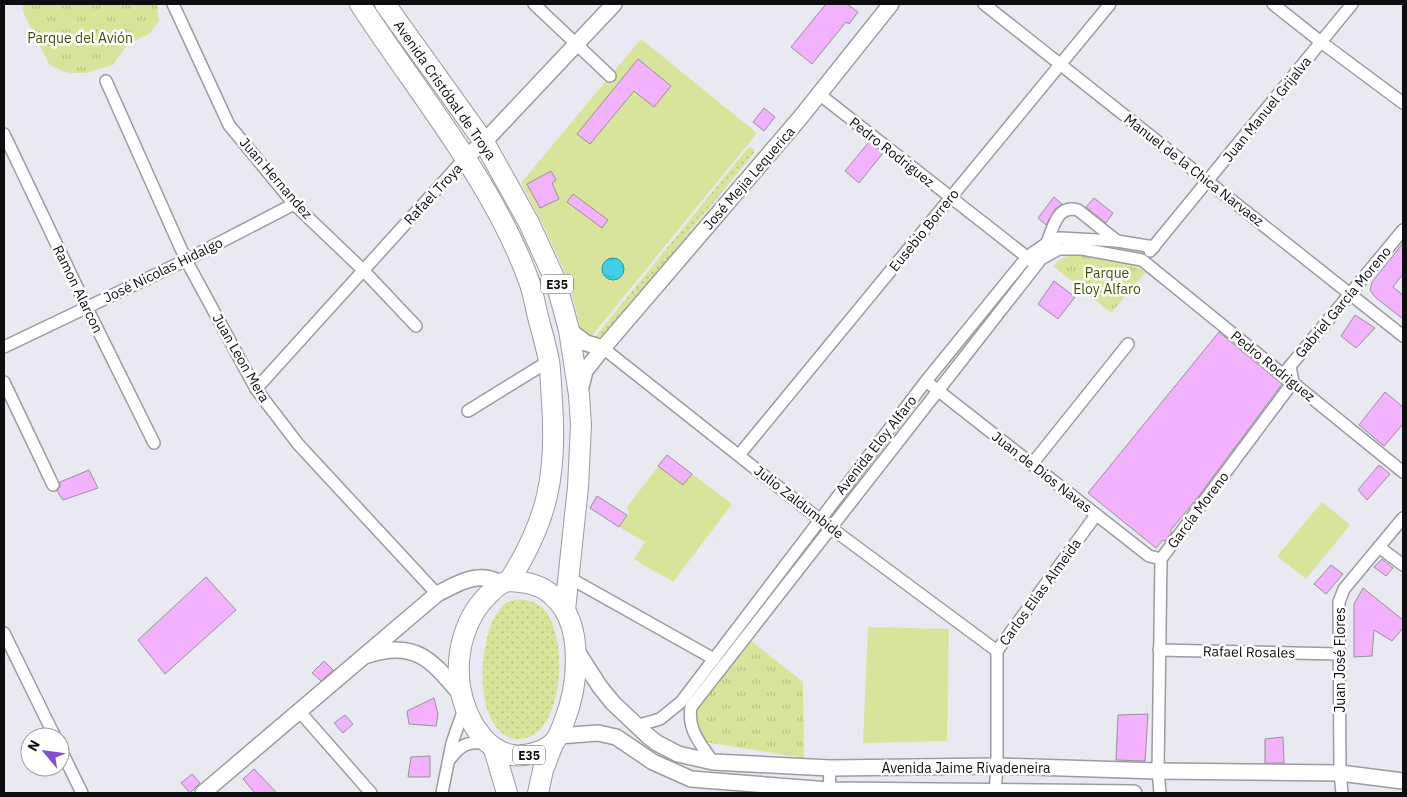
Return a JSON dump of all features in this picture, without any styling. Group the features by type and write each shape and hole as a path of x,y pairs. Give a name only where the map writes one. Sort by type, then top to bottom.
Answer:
{"highway":[{"name":"Avenida Cristóbal de Troya","path":"362,4 466,158 504,225 530,284 549,361 554,429 552,470 546,504 527,552 505,582"},
{"name":"Avenida Cristóbal de Troya","path":"385,4 484,142 529,223 556,282 569,330 579,395 581,425 578,486 565,610"},
{"name":"E35","path":"507,793 491,746 475,726 464,701 459,676 459,662 464,634 473,614 485,598 505,582 525,582 541,587 554,597 565,610 570,622 575,648 576,678 570,708 543,770 538,793"},
{"name":"E35","path":"491,746 508,755 524,756 539,752 556,740"}],"main road":[{"name":"Rafael Troya","path":"466,158 484,142 614,4"},
{"name":"José Mejia Lequerica","path":"579,395 585,371 603,348 819,94 891,4"},
{"path":"569,330 586,343 603,348"},
{"path":"210,791 362,657 437,594 475,578 505,582"},
{"name":"Avenida Jaime Rivadeneira","path":"575,648 600,687 636,726 657,742 678,754 713,762 830,768 997,766 1340,772 1403,781"},
{"path":"362,657 394,649 412,651 425,657 439,669 464,701"},
{"name":"Avenida Jaime Rivadeneira","path":"556,740 598,733 616,737 653,762 691,779 829,792 1134,793"}],"street":[{"name":"Juan Hernandez","path":"173,4 229,125 294,204 363,270 416,326"},
{"path":"534,4 610,76"},
{"name":"Manuel de la Chica Narvaez","path":"984,4 1403,336"},
{"name":"Eusebio Borrero","path":"739,456 1110,4"},
{"path":"1273,4 1403,103"},
{"name":"Juan Manuel Grijalva","path":"1142,260 1352,4"},
{"name":"Juan Leon Mera","path":"106,81 186,260 256,389 298,444 437,594"},
{"name":"Pedro Rodriguez","path":"819,94 1032,261"},
{"name":"Ramon Alarcon","path":"4,134 154,443"},
{"name":"Rafael Troya","path":"256,389 466,158"},
{"name":"José Nicolas Hidalgo","path":"4,347 186,260 294,204"},
{"path":"1047,243 1057,217 1065,209 1071,208 1078,210 1118,241"},
{"name":"Gabriel García Moreno","path":"1287,370 1403,230"},
{"name":"Avenida Eloy Alfaro","path":"636,726 660,719 681,702 926,381 1047,243 1060,238 1118,241 1154,247"},
{"name":"Avenida Eloy Alfaro","path":"713,762 694,733 689,718 690,707 937,390 1032,261 1059,249 1082,249 1142,260"},
{"name":"Pedro Rodriguez","path":"1142,260 1287,370"},
{"path":"1032,464 1128,344"},
{"name":"Julio Zaldumbide","path":"603,348 830,527 998,652"},
{"path":"468,411 549,361"},
{"path":"1287,370 1293,382"},
{"name":"Juan de Dios Navas","path":"926,381 1149,556 1161,559"},
{"path":"4,382 54,485"},
{"name":"Pedro Rodriguez","path":"1293,382 1403,472"},
{"name":"García Moreno","path":"1160,793 1158,770 1161,559 1293,382"},
{"name":"Carlos Elias Almeida","path":"995,792 998,652 1096,515"},
{"name":"Juan José Flores","path":"1342,793 1340,772 1339,602 1344,590 1403,518"},
{"path":"1379,547 1403,565"},
{"path":"568,577 714,659"},
{"path":"4,633 50,727"},
{"name":"Rafael Rosales","path":"1159,650 1339,654"},
{"path":"442,793 447,762 464,701"},
{"path":"300,712 370,793"},
{"path":"447,762 458,748 466,744 473,742 491,746"},
{"path":"70,768 82,793"},
{"path":"829,792 830,768"}],"green space":[{"name":"Parque del Avión","path":"22,4 157,4 159,21 150,33 127,45 113,65 85,73 71,73 62,71 49,64 24,14"},
{"path":"641,39 757,133 590,338 582,334 569,282 545,229 521,183"},
{"path":"751,147 754,149 754,153 608,332 599,338 595,337 747,149"},
{"name":"Parque Eloy Alfaro","path":"1089,253 1127,263 1146,272 1111,313 1053,266 1070,255"},
{"path":"667,455 732,504 673,582 634,559 645,542 619,527 629,513 627,507"},
{"path":"1322,502 1350,525 1306,579 1277,556"},
{"path":"521,599 539,605 549,618 556,636 559,659 554,705 545,723 532,736 516,739 501,732 491,718 485,699 482,677 488,633 496,615 506,603"},
{"path":"868,627 949,629 947,741 863,743"},
{"path":"750,640 803,682 804,758 705,742 693,708"}],"water":[{"path":"613,258 623,265 624,269 617,279 613,280 603,273 602,269 609,259"}],"building":[{"path":"826,4 847,4 858,12 849,24 846,22 812,64 791,47"},
{"path":"638,59 671,86 654,107 634,91 590,144 577,134"},
{"path":"764,108 775,117 764,131 753,122"},
{"path":"869,142 883,153 859,183 845,171"},
{"path":"551,171 556,180 552,183 559,199 540,208 527,184"},
{"path":"573,194 608,220 602,228 567,202"},
{"path":"1054,197 1062,204 1055,209 1046,225 1038,218"},
{"path":"1094,198 1113,213 1106,223 1086,207"},
{"path":"1403,243 1403,274 1393,287 1403,295 1403,319 1375,297 1370,290 1372,282"},
{"path":"1054,281 1075,297 1058,319 1038,304"},
{"path":"1355,315 1375,328 1356,348 1341,336"},
{"path":"1219,332 1282,384 1198,497 1170,531 1172,532 1156,548 1088,493"},
{"path":"1385,392 1403,407 1403,424 1384,446 1359,425"},
{"path":"667,455 692,474 683,485 658,466"},
{"path":"1379,465 1390,474 1367,500 1358,490"},
{"path":"89,470 98,488 63,500 57,491 60,482"},
{"path":"597,496 627,515 619,527 590,508"},
{"path":"1382,559 1393,568 1386,576 1374,567"},
{"path":"1331,565 1343,574 1326,594 1314,584"},
{"path":"206,577 236,610 165,674 138,640"},
{"path":"1363,588 1403,620 1403,628 1392,641 1374,630 1372,656 1354,657 1354,604"},
{"path":"324,661 333,670 321,681 312,673"},
{"path":"434,698 438,714 436,726 409,724 407,711"},
{"path":"1148,714 1145,761 1116,760 1118,715"},
{"path":"345,715 353,724 343,733 334,723"},
{"path":"1283,737 1284,763 1265,763 1265,739"},
{"path":"430,756 430,777 408,777 411,757"},
{"path":"254,769 277,793 255,793 243,779"},
{"path":"192,774 200,783 190,793 181,783"}]}
